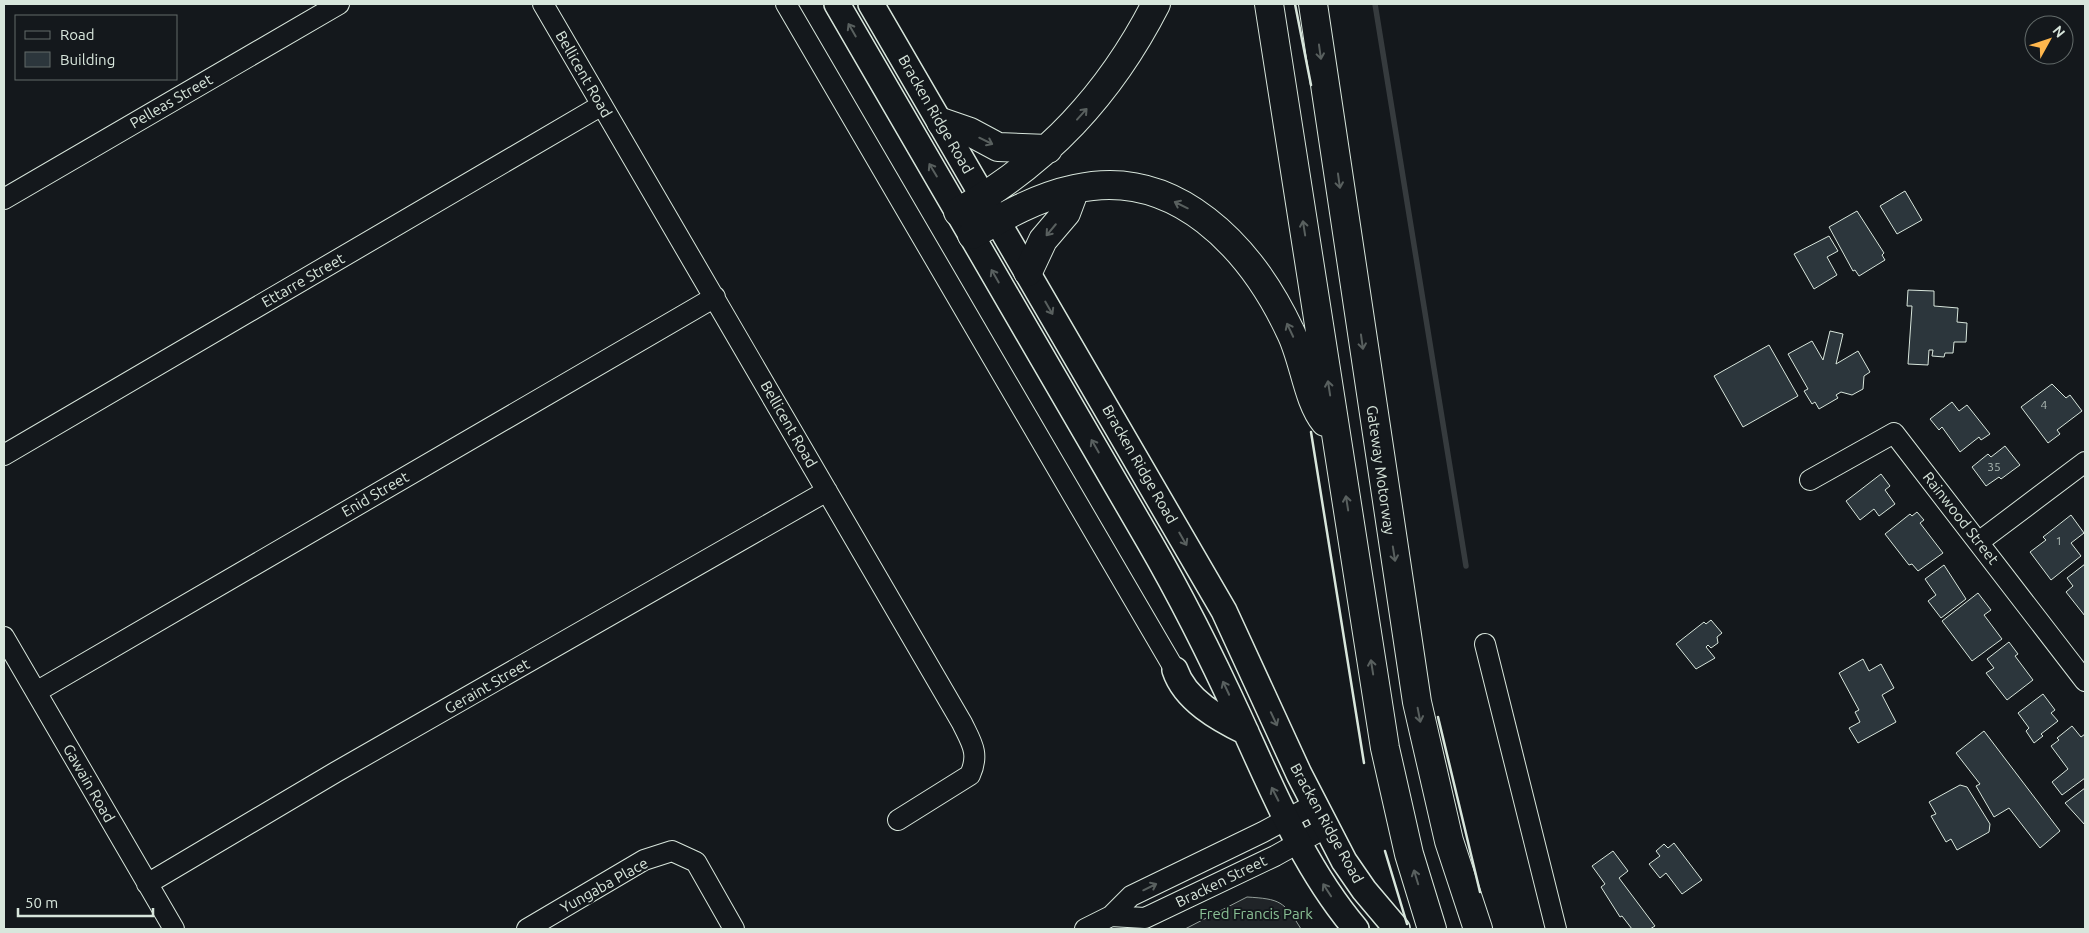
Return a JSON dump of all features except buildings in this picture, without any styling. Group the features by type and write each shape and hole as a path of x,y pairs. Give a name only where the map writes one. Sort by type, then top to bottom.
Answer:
{"highway":[{"path":"965,224 991,209 1028,167 1084,113 1118,68 1156,4"},
{"path":"1269,4 1385,748 1409,854 1431,926"},
{"name":"Gateway Motorway","path":"1312,4 1417,702 1449,842 1478,929"},
{"path":"941,122 970,132 998,146 1048,149"},
{"path":"991,209 1024,206 1075,189 1110,186 1133,187 1163,196 1189,208 1222,232 1250,264 1274,298 1304,365 1316,412 1337,436"},
{"path":"1028,272 1043,240 1066,213 1075,189"}],"main road":[{"name":"Bracken Ridge Road","path":"837,4 1186,606 1300,842 1331,896 1356,929"},
{"name":"Bracken Ridge Road","path":"871,4 1224,611 1314,804 1344,860 1364,890 1397,929"},
{"path":"1175,670 1179,682 1187,692 1223,721 1246,732"}],"street":[{"name":"Pelleas Street","path":"4,199 339,4"},
{"name":"Bellicent Road","path":"543,4 828,490 962,723 974,748 976,763 970,775 898,820"},
{"path":"786,4 1175,670"},
{"name":"Ettarre Street","path":"4,455 602,105"},
{"name":"Enid Street","path":"36,692 715,297"},
{"name":"Rainwood Street","path":"1810,480 1894,432 1980,541 2085,681"},
{"path":"1980,541 2085,462"},
{"name":"Geraint Street","path":"147,884 828,490"},
{"name":"Gawain Road","path":"4,637 174,929"},
{"path":"1485,644 1556,929"},
{"name":"Bracken Street","path":"1115,923 1131,896 1288,819 1314,804"},
{"name":"Bracken Street","path":"1085,929 1145,918 1327,827"},
{"name":"Yungaba Place","path":"527,929 644,860 672,852 696,862 734,929"}],"green space":[{"name":"Fred Francis Park","path":"1247,897 1267,899 1280,903 1290,912 1301,929 1185,929"}],"waterway":[{"path":"1375,4 1466,566"}],"wall":[{"path":"1295,4 1311,85"},
{"path":"1311,432 1364,763"},
{"path":"1438,717 1480,892"},
{"path":"1385,851 1407,924"}]}
